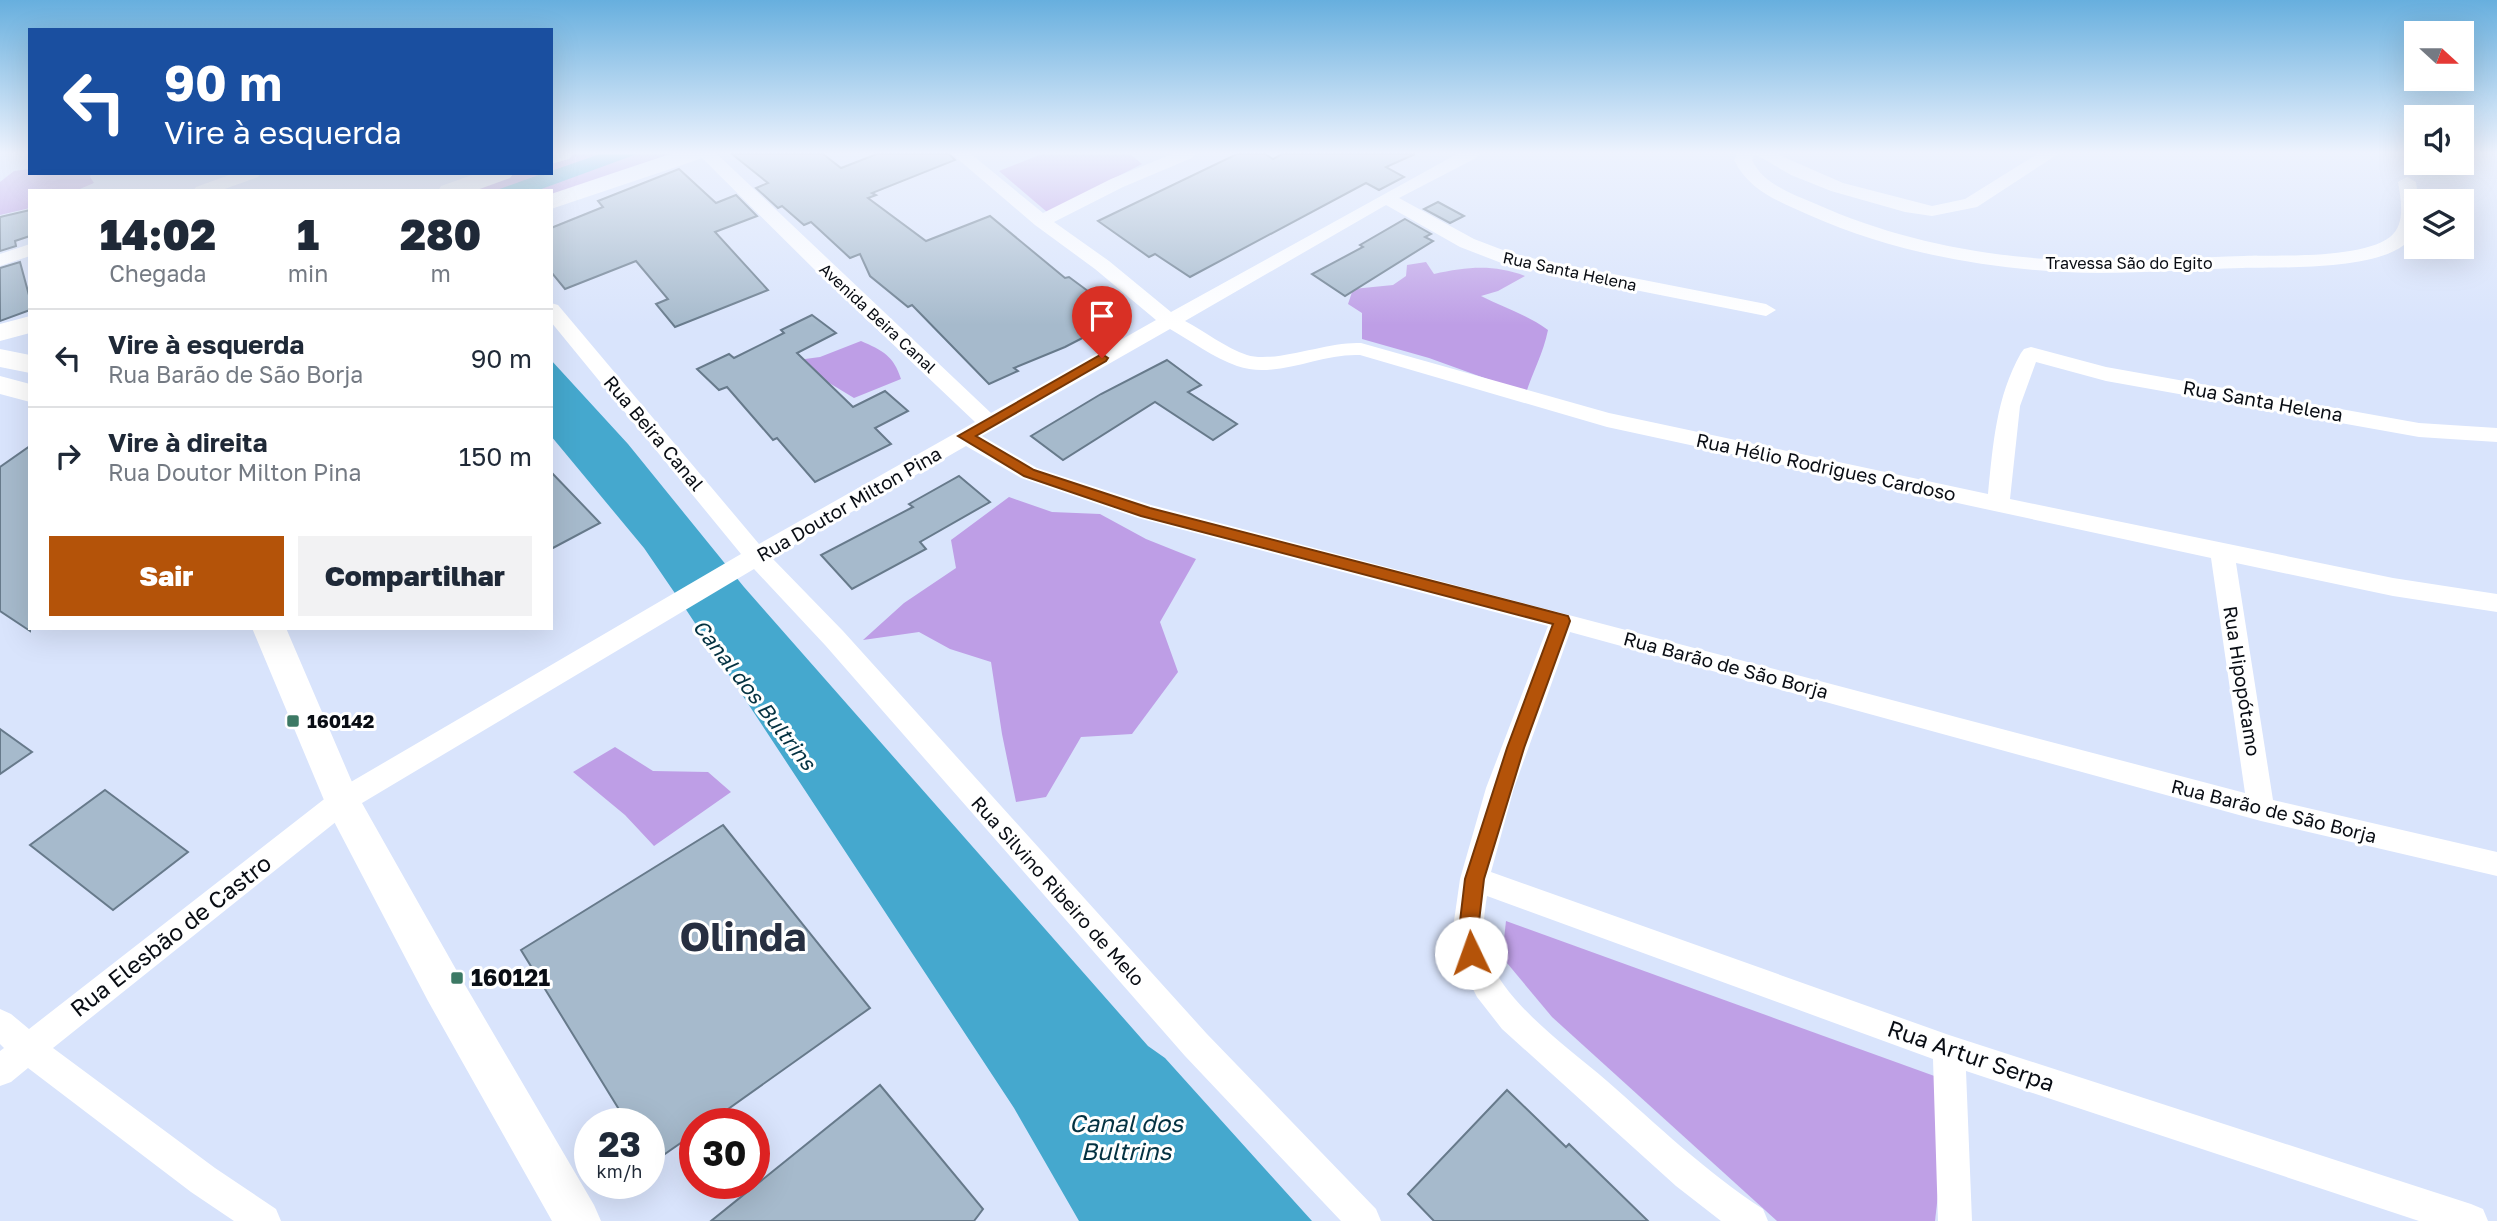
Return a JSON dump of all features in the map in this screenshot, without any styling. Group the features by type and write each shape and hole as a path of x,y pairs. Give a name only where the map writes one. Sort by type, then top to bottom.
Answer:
{"main road":[{"path":"0,333 28,325"},
{"path":"0,358 28,364"},
{"path":"0,385 28,392"},
{"path":"270,630 342,801 443,987 578,1221"}],"street":[{"name":"Avenida Beira Canal","path":"765,211 989,423"},
{"name":"Rua Hélio Rodrigues Cardoso","path":"1029,211 1102,265 1169,320 1228,356 1255,365 1276,364 1340,348 1361,349 1606,420 2222,552 2393,587 2497,603"},
{"path":"1041,221 1061,211"},
{"name":"Rua Doutor Milton Pina","path":"342,801 684,598 1364,211"},
{"name":"Rua Santa Helena","path":"1409,211 1467,243 1511,260 1766,310"},
{"name":"Travessa São do Egito","path":"1816,211 1859,230 1900,241 1951,251 2069,265 2269,262 2341,256 2384,249 2404,234 2411,211"},
{"path":"0,260 28,251"},
{"name":"Rua Beira Canal","path":"553,312 750,561"},
{"name":"Rua Santa Helena","path":"1998,503 2011,404 2019,375 2031,353 2106,374 2419,430 2497,435"},
{"name":"Rua Barão de São Borja","path":"965,436 1029,473 1146,512 2261,809 2497,864"},
{"name":"Rua Hipopótamo","path":"2222,552 2261,809"},
{"name":"Rua Silvino Ribeiro de Melo","path":"750,561 834,638 1195,1045 1364,1221"},
{"path":"1562,621 1516,748 1474,879 1469,930 1471,953 1494,996 1513,1019 1725,1205 1751,1221"},
{"name":"Rua Elesbão de Castro","path":"0,1071 342,801"},
{"name":"Rua Artur Serpa","path":"1474,879 1949,1050 2471,1221"},
{"path":"0,1024 27,1048 203,1180 264,1221"},
{"path":"1949,1050 1955,1221"}],"shaded area":[{"path":"0,211 17,211 0,215"},
{"path":"1426,262 1434,274 1480,268 1525,276 1498,291 1481,296 1548,330 1526,393 1429,358 1362,339 1362,313 1348,304 1353,289 1393,285 1406,276 1407,265"},
{"path":"861,341 886,355 895,365 901,379 854,398 826,381 799,390 790,361 820,357"},
{"path":"1009,497 1052,512 1100,514 1146,539 1196,559 1160,622 1178,672 1132,734 1081,737 1046,797 1016,802 991,662 950,649 919,632 863,640 904,603 956,568 951,540"},
{"path":"615,747 653,771 708,772 731,792 654,846 625,815 573,772"},
{"path":"1506,921 1951,1082 1935,1221 1777,1221 1552,1017 1502,957"}],"water":[{"name":"Canal dos Bultrins","path":"553,362 628,444 744,587 1148,1046 1165,1058 1312,1221 1079,1221 1014,1108 644,548 553,438"}],"building":[{"path":"28,211 28,237 15,241 16,246 0,251 0,217"},
{"path":"593,211 752,211 757,216 715,232 768,290 675,327 656,304 668,299 636,261 565,289 553,274 553,227"},
{"path":"788,211 886,211 926,241 990,216 1065,278 1069,277 1123,317 1065,347 1014,368 1018,371 989,384 912,305 908,307 870,276 860,254 850,258 811,222 804,225"},
{"path":"1119,211 1314,211 1190,277 1155,254 1149,257 1098,221"},
{"path":"1428,211 1455,211 1464,216 1450,223"},
{"path":"1405,219 1431,234 1425,237 1433,241 1345,296 1312,274 1363,247 1360,245"},
{"path":"20,262 28,292 28,311 0,321 0,268"},
{"path":"812,315 836,333 797,353 853,407 885,391 908,411 875,428 891,444 815,482 777,438 773,440 727,387 719,390 697,369 729,354 734,358 784,333 781,330"},
{"path":"1167,360 1201,385 1188,392 1237,424 1213,440 1155,402 1063,460 1031,436 1101,394"},
{"path":"28,447 28,630 0,611 0,467"},
{"path":"553,474 600,523 553,548"},
{"path":"959,476 990,502 920,542 926,549 852,589 821,555 913,507 909,504"},
{"path":"0,729 32,752 0,774"},
{"path":"105,790 188,852 113,910 30,845"},
{"path":"723,825 870,1008 729,1108 679,1108 679,1144 665,1154 665,1108 618,1108 521,950"},
{"path":"880,1085 983,1209 974,1221 711,1221 738,1199 770,1199 770,1174"},
{"path":"1507,1090 1566,1147 1569,1144 1648,1221 1434,1221 1408,1194"}],"place":[{"name":"160142","path":"293,721"},
{"name":"160121","path":"457,978"}],"district":[{"name":"Olinda","path":"743,937"}],"route":[{"path":"1102,358 965,436 1029,473 1091,495 1146,512 1562,621 1516,748 1474,879 1470,905 1471,953"}]}
